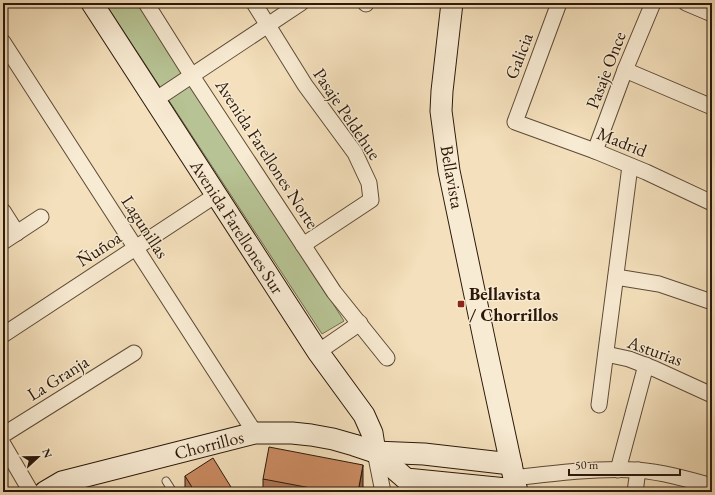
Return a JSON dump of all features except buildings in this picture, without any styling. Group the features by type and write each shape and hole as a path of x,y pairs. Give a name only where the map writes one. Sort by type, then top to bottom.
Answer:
{"street":[{"name":"Avenida Farellones Sur","path":"92,3 318,352 364,415 372,433 375,452"},
{"name":"Avenida Farellones Norte","path":"146,3 192,76 334,292 387,358"},
{"name":"Pasaje Peldehue","path":"254,3 304,85 355,153 369,183 371,200 303,245"},
{"path":"155,100 301,3"},
{"name":"Bellavista","path":"452,3 442,91 442,111 449,171 486,348 486,408 506,483"},
{"name":"Galicia","path":"515,122 560,3"},
{"name":"Pasaje Once","path":"595,151 625,70 653,3"},
{"path":"686,3 712,14"},
{"name":"Lagunillas","path":"3,42 255,433"},
{"path":"625,70 712,107"},
{"name":"Madrid","path":"515,122 595,151 712,203"},
{"path":"599,405 630,166"},
{"name":"Ñuñoa","path":"3,335 216,195"},
{"path":"3,211 17,233"},
{"path":"3,242 41,217"},
{"path":"616,277 659,284 712,302"},
{"path":"318,352 360,323"},
{"name":"La Granja","path":"3,435 134,353"},
{"name":"Asturias","path":"606,354 629,359 646,365 712,395"},
{"path":"618,470 646,365"},
{"name":"Chorrillos","path":"45,492 62,482 255,433 292,433 311,435 347,443 375,452 424,454 506,483"},
{"path":"3,444 31,492"},
{"path":"375,452 383,492"},
{"path":"506,483 569,471 638,470 674,476 712,486"},
{"path":"634,492 638,470"}],"lane":[{"path":"166,482 173,492"}],"green space":[{"path":"105,3 142,3 344,321 322,334"}],"place":[{"name":"Bellavista / Chorrillos","path":"461,304"}]}
